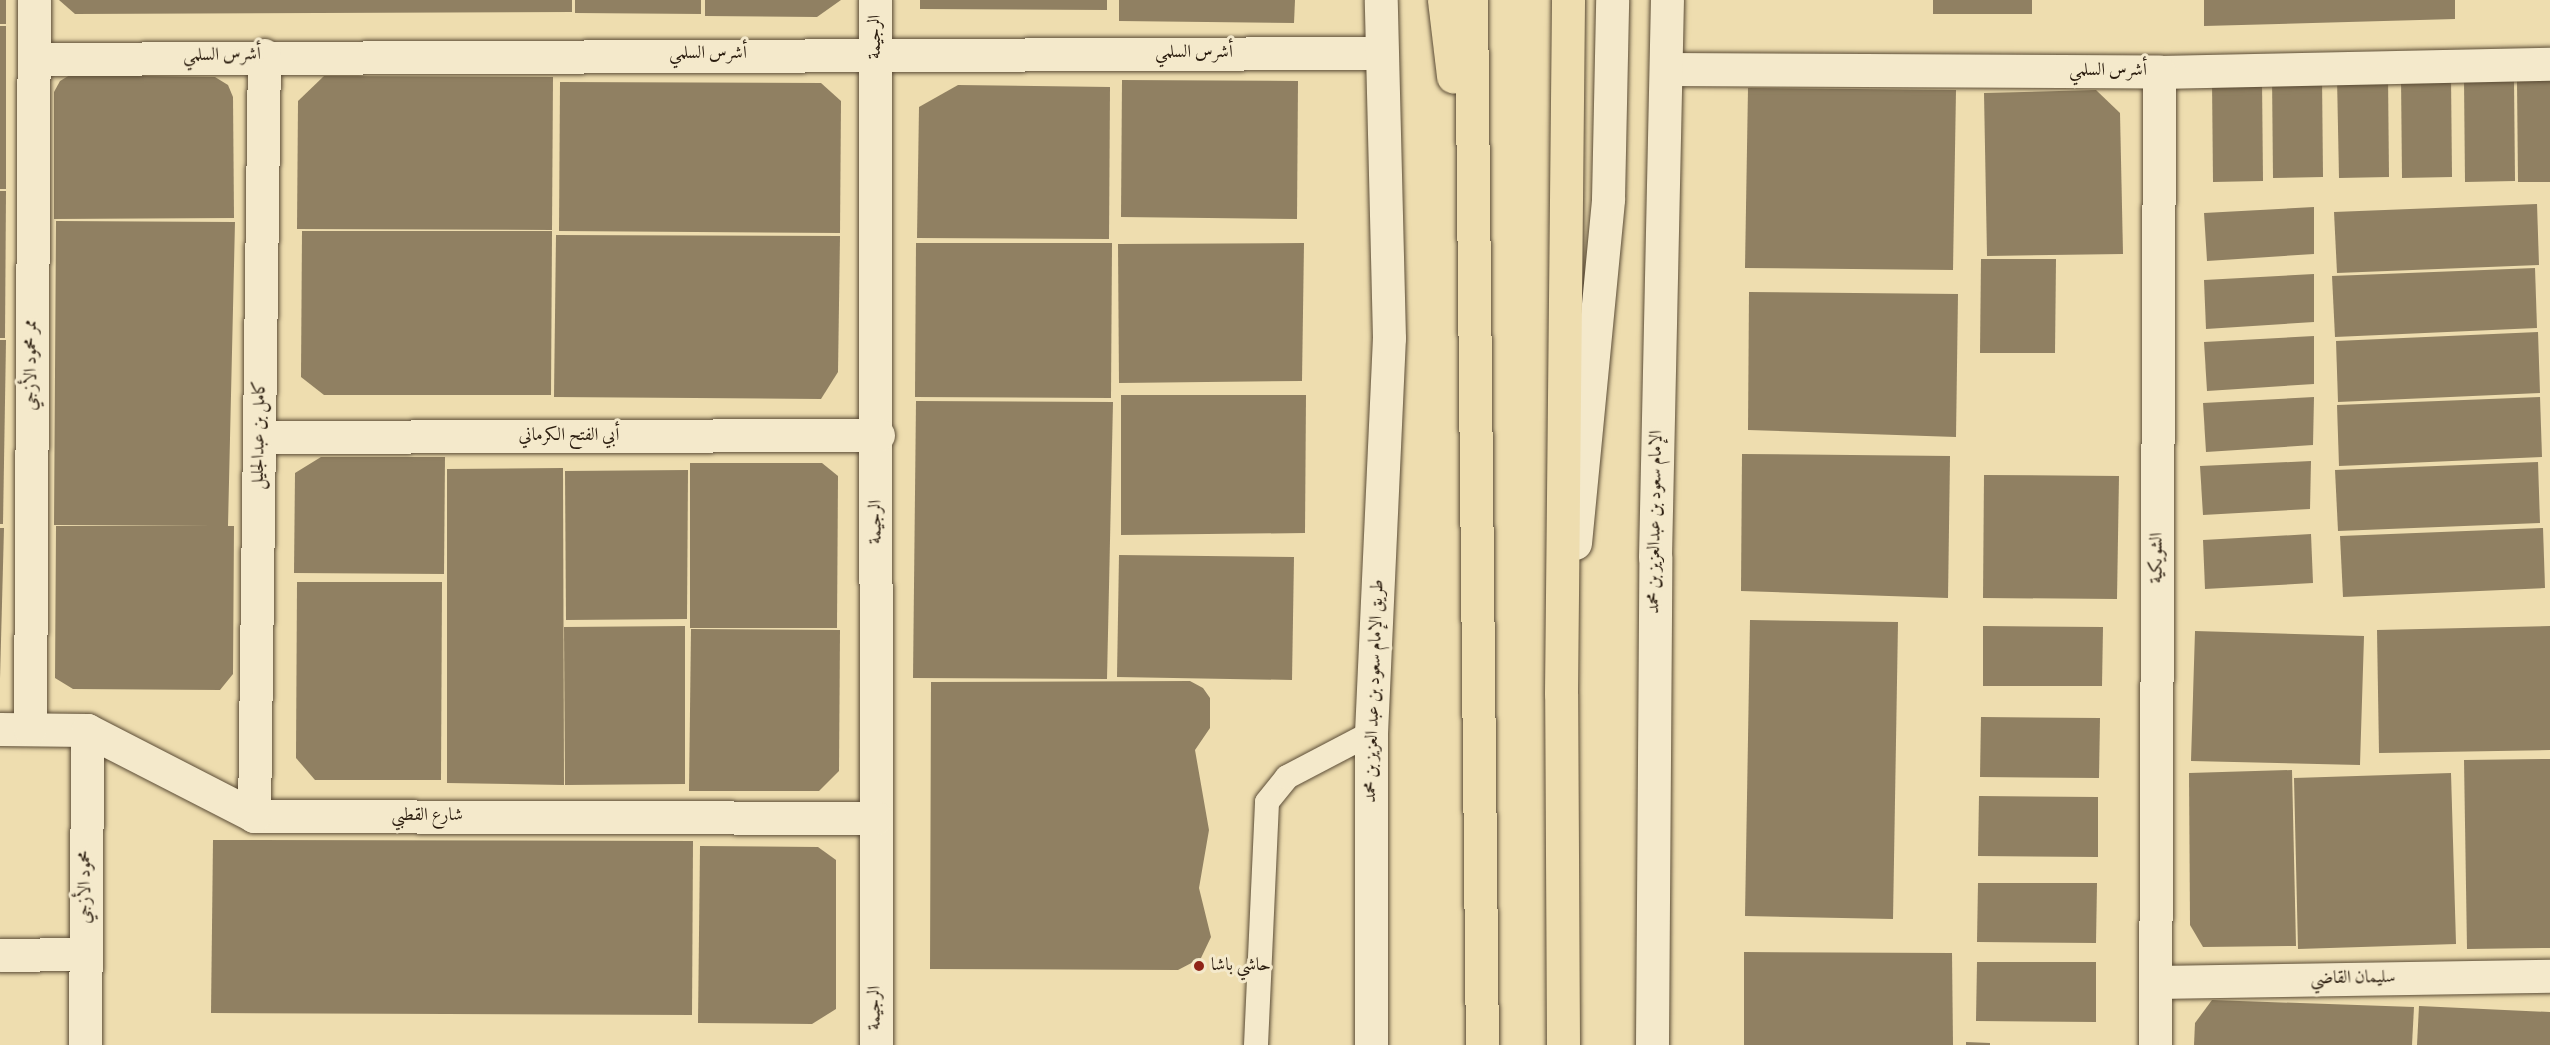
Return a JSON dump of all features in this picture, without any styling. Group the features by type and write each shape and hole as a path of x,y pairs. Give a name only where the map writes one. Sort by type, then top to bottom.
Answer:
{"main road":[{"path":"1444,0 1471,214"},
{"path":"1471,0 1471,214 1482,1045"},
{"path":"1563,1045 1561,694 1568,0"}],"street":[{"name":"ممر محمود الأزجي","path":"15,729 34,0"},
{"name":"الرجيمة","path":"875,0 878,435 876,1045"},
{"name":"طريق الإمام سعود بن عبد العزيز بن محمد","path":"1371,1045 1371,733 1389,338 1381,0"},
{"path":"1561,694 1608,199 1612,0"},
{"name":"الإمام سعود بن عبدالعزيز بن محمد","path":"1652,1045 1655,557 1667,0"},
{"name":"أشرس السلمي","path":"34,59 264,55 1382,53"},
{"name":"كامل بن عبدالجليل","path":"254,816 261,437 264,55"},
{"name":"أشرس السلمي","path":"1666,69 2159,72 2550,64"},
{"name":"الشويكية","path":"2155,1045 2159,72"},
{"name":"أبي الفتح الكرماني","path":"261,437 878,435"},
{"name":"شارع القطبي","path":"15,729 87,730 254,816 876,818"},
{"name":"محمود الأزجي","path":"85,1045 87,730"},
{"path":"0,956 86,954"},
{"name":"سليمان القاضي","path":"2157,982 2550,976"}],"lane":[{"path":"1256,1045 1268,802 1287,777 1371,733"}],"building":[{"path":"0,0 6,0 6,24 0,24"},
{"path":"59,0 572,0 572,12 75,14"},
{"path":"575,0 701,0 701,14 575,13"},
{"path":"705,0 841,0 817,17 705,16"},
{"path":"920,0 1107,0 1107,10 920,9"},
{"path":"1119,0 1295,0 1294,23 1119,21"},
{"path":"1933,0 2032,0 2032,14 1933,14"},
{"path":"2204,0 2455,0 2455,19 2204,26"},
{"path":"0,26 6,26 6,189 0,189"},
{"path":"70,75 215,77 228,85 233,97 234,218 54,219 54,92 60,81"},
{"path":"2388,75 2389,177 2339,178 2337,77"},
{"path":"324,76 553,77 552,230 297,229 298,101"},
{"path":"2272,76 2322,76 2323,177 2273,178"},
{"path":"2451,76 2452,177 2402,178 2401,77"},
{"path":"1122,80 1298,81 1297,219 1121,217"},
{"path":"2262,80 2263,181 2213,182 2212,81"},
{"path":"2464,80 2514,80 2515,181 2465,182"},
{"path":"2550,80 2550,182 2518,182 2517,81"},
{"path":"560,82 821,83 841,101 840,233 559,231"},
{"path":"958,85 1110,87 1109,239 917,238 919,107"},
{"path":"1748,88 1956,90 1953,270 1745,268"},
{"path":"2096,90 2120,113 2123,254 1987,256 1984,93"},
{"path":"0,191 6,191 5,338 0,338"},
{"path":"2537,204 2539,265 2337,273 2334,212"},
{"path":"2314,207 2314,254 2207,261 2204,213"},
{"path":"56,221 235,222 228,526 234,526 233,674 220,690 73,689 55,678 56,526 212,525 54,525"},
{"path":"302,231 552,231 551,395 324,395 301,377"},
{"path":"556,235 840,236 838,372 821,399 554,397"},
{"path":"916,243 1112,243 1111,398 915,397"},
{"path":"1304,243 1302,381 1119,383 1118,244"},
{"path":"1981,259 2056,259 2055,353 1980,353"},
{"path":"2535,268 2537,328 2335,337 2332,276"},
{"path":"2314,274 2314,322 2206,329 2204,280"},
{"path":"1749,292 1958,294 1956,437 1748,430"},
{"path":"2538,332 2540,393 2338,402 2336,341"},
{"path":"2314,336 2314,384 2207,391 2204,342"},
{"path":"0,340 6,340 3,524 0,524"},
{"path":"1121,395 1306,395 1305,533 1121,535"},
{"path":"2314,397 2313,445 2206,452 2203,403"},
{"path":"2540,397 2542,457 2339,466 2337,405"},
{"path":"916,401 1113,402 1107,679 913,678"},
{"path":"1742,454 1950,456 1948,598 1741,591"},
{"path":"321,457 445,457 444,574 294,573 295,473"},
{"path":"2311,461 2310,509 2203,515 2200,466"},
{"path":"2538,462 2540,523 2338,531 2335,470"},
{"path":"690,463 822,463 838,476 837,628 690,628"},
{"path":"563,468 564,785 447,783 447,469"},
{"path":"688,470 687,619 566,620 565,471"},
{"path":"1984,475 2119,476 2117,599 1983,598"},
{"path":"0,528 4,528 0,679"},
{"path":"2543,528 2545,588 2343,597 2340,536"},
{"path":"2311,534 2313,583 2205,589 2203,540"},
{"path":"1119,555 1294,557 1292,680 1117,677"},
{"path":"297,582 442,582 441,780 315,780 296,758"},
{"path":"1750,620 1898,622 1893,919 1745,916"},
{"path":"685,626 685,784 565,785 564,627"},
{"path":"1983,626 2103,627 2102,686 1983,686"},
{"path":"2550,626 2550,750 2379,753 2377,630"},
{"path":"691,629 840,630 839,771 819,791 689,791"},
{"path":"2195,631 2364,636 2360,765 2191,761"},
{"path":"1190,681 1203,688 1210,698 1210,728 1195,750 1209,830 1199,888 1211,937 1201,958 1178,970 930,969 931,682"},
{"path":"1981,717 2100,718 2099,778 1980,777"},
{"path":"2550,759 2550,948 2467,949 2464,760"},
{"path":"2292,770 2296,946 2203,947 2190,925 2189,773"},
{"path":"2451,773 2456,944 2298,949 2294,778"},
{"path":"1979,796 2098,797 2098,857 1978,856"},
{"path":"213,840 693,841 692,1015 211,1013"},
{"path":"700,846 818,847 836,860 836,1009 812,1024 698,1023"},
{"path":"1978,883 2097,883 2096,943 1977,942"},
{"path":"1744,952 1952,953 1953,1045 1744,1045"},
{"path":"1977,962 2096,962 2096,1022 1976,1021"},
{"path":"2212,1000 2414,1007 2412,1045 2194,1045 2195,1023"},
{"path":"2419,1006 2550,1012 2550,1045 2417,1045"},
{"path":"1966,1042 1990,1043 1990,1045 1966,1045"}],"place":[{"name":"حاشي باشا","path":"1199,966"}]}
